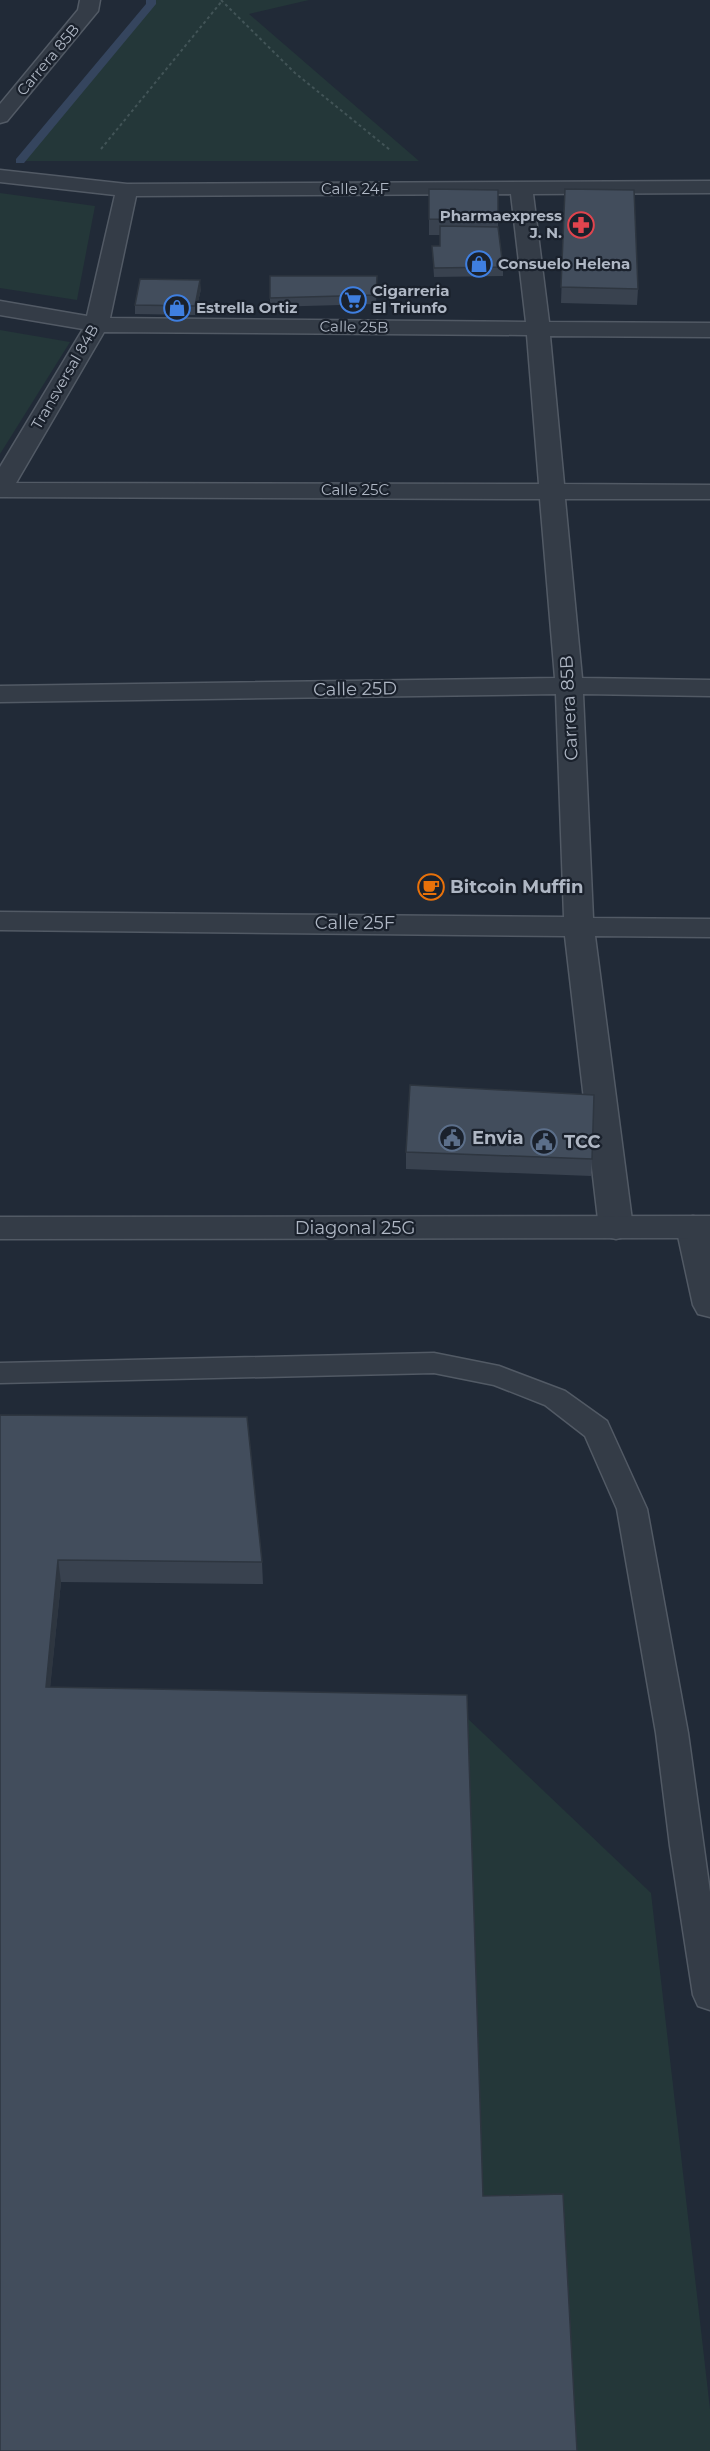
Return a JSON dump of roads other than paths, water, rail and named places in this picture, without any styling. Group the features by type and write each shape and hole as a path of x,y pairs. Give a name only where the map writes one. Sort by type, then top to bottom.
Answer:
{"street":[{"name":"Carrera 85B","path":"0,117 88,11 90,0"},
{"name":"Calle 24F","path":"0,177 128,189 710,187"},
{"name":"Carrera 85B","path":"521,188 538,329 569,686 579,925 616,1227"},
{"name":"Transversal 84B","path":"0,489 97,325 128,189"},
{"name":"Calle 25B","path":"0,308 97,325 710,330"},
{"name":"Calle 25C","path":"0,489 710,492"},
{"name":"Calle 25D","path":"0,694 569,686 710,688"},
{"name":"Calle 25F","path":"0,921 710,928"},
{"name":"Diagonal 25G","path":"0,1228 702,1227"},
{"path":"702,1227 710,1305"}],"lane":[{"path":"0,1373 434,1363 499,1376 555,1398 597,1429 632,1509 672,1733 686,1846 710,1995"}],"waterway":[{"path":"20,161 151,4 151,0"}],"place":[{"name":"Pharmaexpress J. N.","path":"581,225"},
{"name":"Consuelo Helena","path":"479,264"},
{"name":"Cigarreria El Triunfo","path":"353,300"},
{"name":"Estrella Ortiz","path":"177,308"},
{"name":"Bitcoin Muffin","path":"431,887"},
{"name":"Envia","path":"452,1138"},
{"name":"TCC","path":"544,1142"}]}
